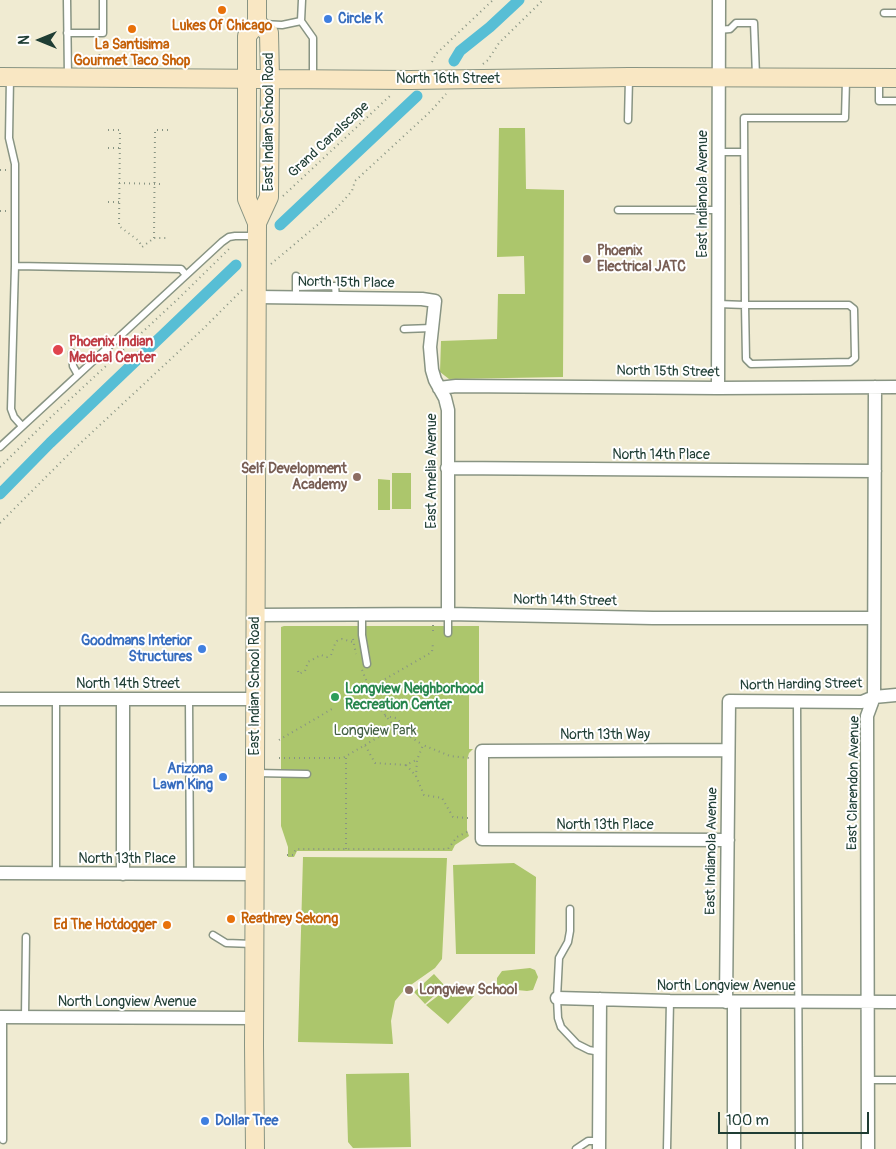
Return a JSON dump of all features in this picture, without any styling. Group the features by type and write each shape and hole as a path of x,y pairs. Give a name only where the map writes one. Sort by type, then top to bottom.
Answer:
{"main road":[{"name":"East Indian School Road","path":"255,1149 257,229 247,199 247,36 256,23 257,0"},
{"name":"East Indian School Road","path":"256,23 269,33 270,79 269,197 257,229"},
{"name":"North 16th Street","path":"5,77 419,79 450,86 629,77 887,78"}],"street":[{"name":"East Indianola Avenue","path":"718,0 718,388"},
{"name":"North 15th Place","path":"256,298 296,292 336,298 422,299 435,301"},
{"name":"East Amelia Avenue","path":"435,301 430,347 432,370 445,398 448,410 448,614"},
{"name":"North 15th Street","path":"439,388 456,386 896,387"},
{"name":"East Clarendon Avenue","path":"868,1149 868,716 874,697 874,387"},
{"name":"North 14th Place","path":"447,468 875,471"},
{"name":"North 14th Street","path":"255,615 448,614 653,618 874,618"},
{"path":"874,697 896,695"},
{"name":"North Harding Street","path":"729,701 862,702 874,697"},
{"name":"North 14th Street","path":"0,699 255,699"},
{"path":"123,699 123,874"},
{"name":"East Indianola Avenue","path":"729,701 728,840 734,1149"},
{"name":"North 13th Way","path":"482,839 482,751 728,750"},
{"name":"North 13th Place","path":"482,839 728,840"},
{"name":"North 13th Place","path":"0,873 255,874"},
{"name":"North Longview Avenue","path":"556,998 670,1002 896,1002"},
{"path":"600,1000 600,1145"},
{"name":"North Longview Avenue","path":"1,1017 254,1018"}],"lane":[{"path":"67,0 68,78"},
{"path":"67,33 103,33 103,0"},
{"path":"302,0 301,21 313,38 314,79"},
{"path":"884,13 896,13"},
{"path":"256,23 282,25 301,21"},
{"path":"718,30 730,29 736,23 754,23 756,78"},
{"path":"5,77 9,138 15,164 15,266 11,409 14,417 22,426"},
{"path":"628,120 629,77"},
{"path":"718,304 744,304 849,305 854,309 855,358 850,362 751,364 746,359 744,304 744,118 845,118 846,78"},
{"path":"887,78 879,101 896,101"},
{"path":"718,152 744,152"},
{"path":"618,210 717,210"},
{"path":"0,447 229,237 257,229"},
{"path":"15,266 181,268 186,276"},
{"path":"296,276 296,292"},
{"path":"404,329 432,328"},
{"path":"72,353 73,366 78,375"},
{"path":"362,614 362,635 367,664"},
{"path":"448,614 448,632"},
{"path":"56,699 56,874"},
{"path":"190,699 190,874"},
{"path":"797,701 800,1149"},
{"path":"255,773 307,774"},
{"path":"570,909 568,942 559,958 556,998 558,1018 561,1027 577,1044 589,1050 600,1052"},
{"path":"213,935 229,944 254,944"},
{"path":"25,1017 26,937"},
{"path":"667,1149 670,1002"},
{"path":"1,1017 3,1140"},
{"path":"868,1080 896,1080"},
{"path":"576,1149 588,1141 600,1145"}],"path":[{"path":"432,62 436,54 493,0"},
{"path":"485,63 499,43 543,0"},
{"path":"99,60 100,47 110,47"},
{"path":"277,259 334,211 352,191 355,181 431,111 450,86"},
{"name":"Grand Canalscape","path":"280,199 392,94"},
{"path":"108,130 120,130 119,226 139,241 142,247 154,238 168,238"},
{"path":"154,238 156,130 169,130"},
{"path":"108,148 120,148"},
{"path":"0,170 8,170"},
{"path":"119,183 160,184"},
{"path":"108,202 119,202"},
{"path":"0,211 8,211"},
{"path":"0,467 234,244"},
{"path":"0,522 44,478 203,329 237,294"},
{"path":"433,625 433,632"},
{"path":"354,636 353,642 357,656"},
{"path":"298,671 299,674 305,671 308,662 321,654 327,657 332,654 337,640 342,639 353,642"},
{"path":"359,694 432,652 433,643"},
{"path":"360,665 376,704 396,728 423,745 450,756 469,758"},
{"path":"279,740 332,709"},
{"path":"279,758 343,758 396,728 401,723 396,718 385,716"},
{"path":"365,745 375,763 406,765 417,760"},
{"path":"416,776 417,760 423,745"},
{"path":"346,756 346,849"},
{"path":"406,765 416,776 424,795 442,798 453,817 468,818"},
{"path":"287,855 293,855 296,849 448,849 455,839 469,831"}],"green space":[{"path":"499,128 525,128 526,189 564,190 563,377 449,379 440,372 441,341 497,339 498,294 525,294 524,256 497,257"},
{"path":"392,473 411,473 411,509 392,509"},
{"path":"378,479 390,480 390,510 378,510"},
{"name":"Longview Park","path":"479,626 479,692 469,692 469,749 473,749 469,753 467,760 467,830 469,836 455,845 452,851 297,851 294,857 288,857 288,847 281,826 281,627"},
{"path":"303,857 447,858 442,959 435,968 405,989 395,1001 391,1021 393,1044 298,1042"},
{"path":"514,863 536,877 535,954 456,954 453,865"},
{"path":"530,968 535,970 538,977 533,990 497,988 497,978 502,971"},
{"path":"434,974 445,986 425,1004 414,992"},
{"path":"452,985 452,997 474,996 448,1024 426,1005"},
{"path":"409,1073 411,1147 353,1148 348,1142 346,1074"}],"waterway":[{"path":"454,61 460,51 519,0"},
{"path":"280,225 417,96"},
{"path":"0,494 50,443 236,265"}],"place":[{"name":"Lukes Of Chicago","path":"222,10"},
{"name":"Circle K","path":"328,19"},
{"name":"La Santisima Gourmet Taco Shop","path":"132,29"},
{"name":"Phoenix Electrical JATC","path":"587,259"},
{"name":"Phoenix Indian Medical Center","path":"58,350"},
{"name":"Self Development Academy","path":"357,477"},
{"name":"Goodmans Interior Structures","path":"202,649"},
{"name":"Longview Neighborhood Recreation Center","path":"335,697"},
{"name":"Arizona Lawn King","path":"223,777"},
{"name":"Reathrey Sekong","path":"231,919"},
{"name":"Ed The Hotdogger","path":"167,925"},
{"name":"Longview School","path":"409,990"},
{"name":"Dollar Tree","path":"205,1121"}]}
